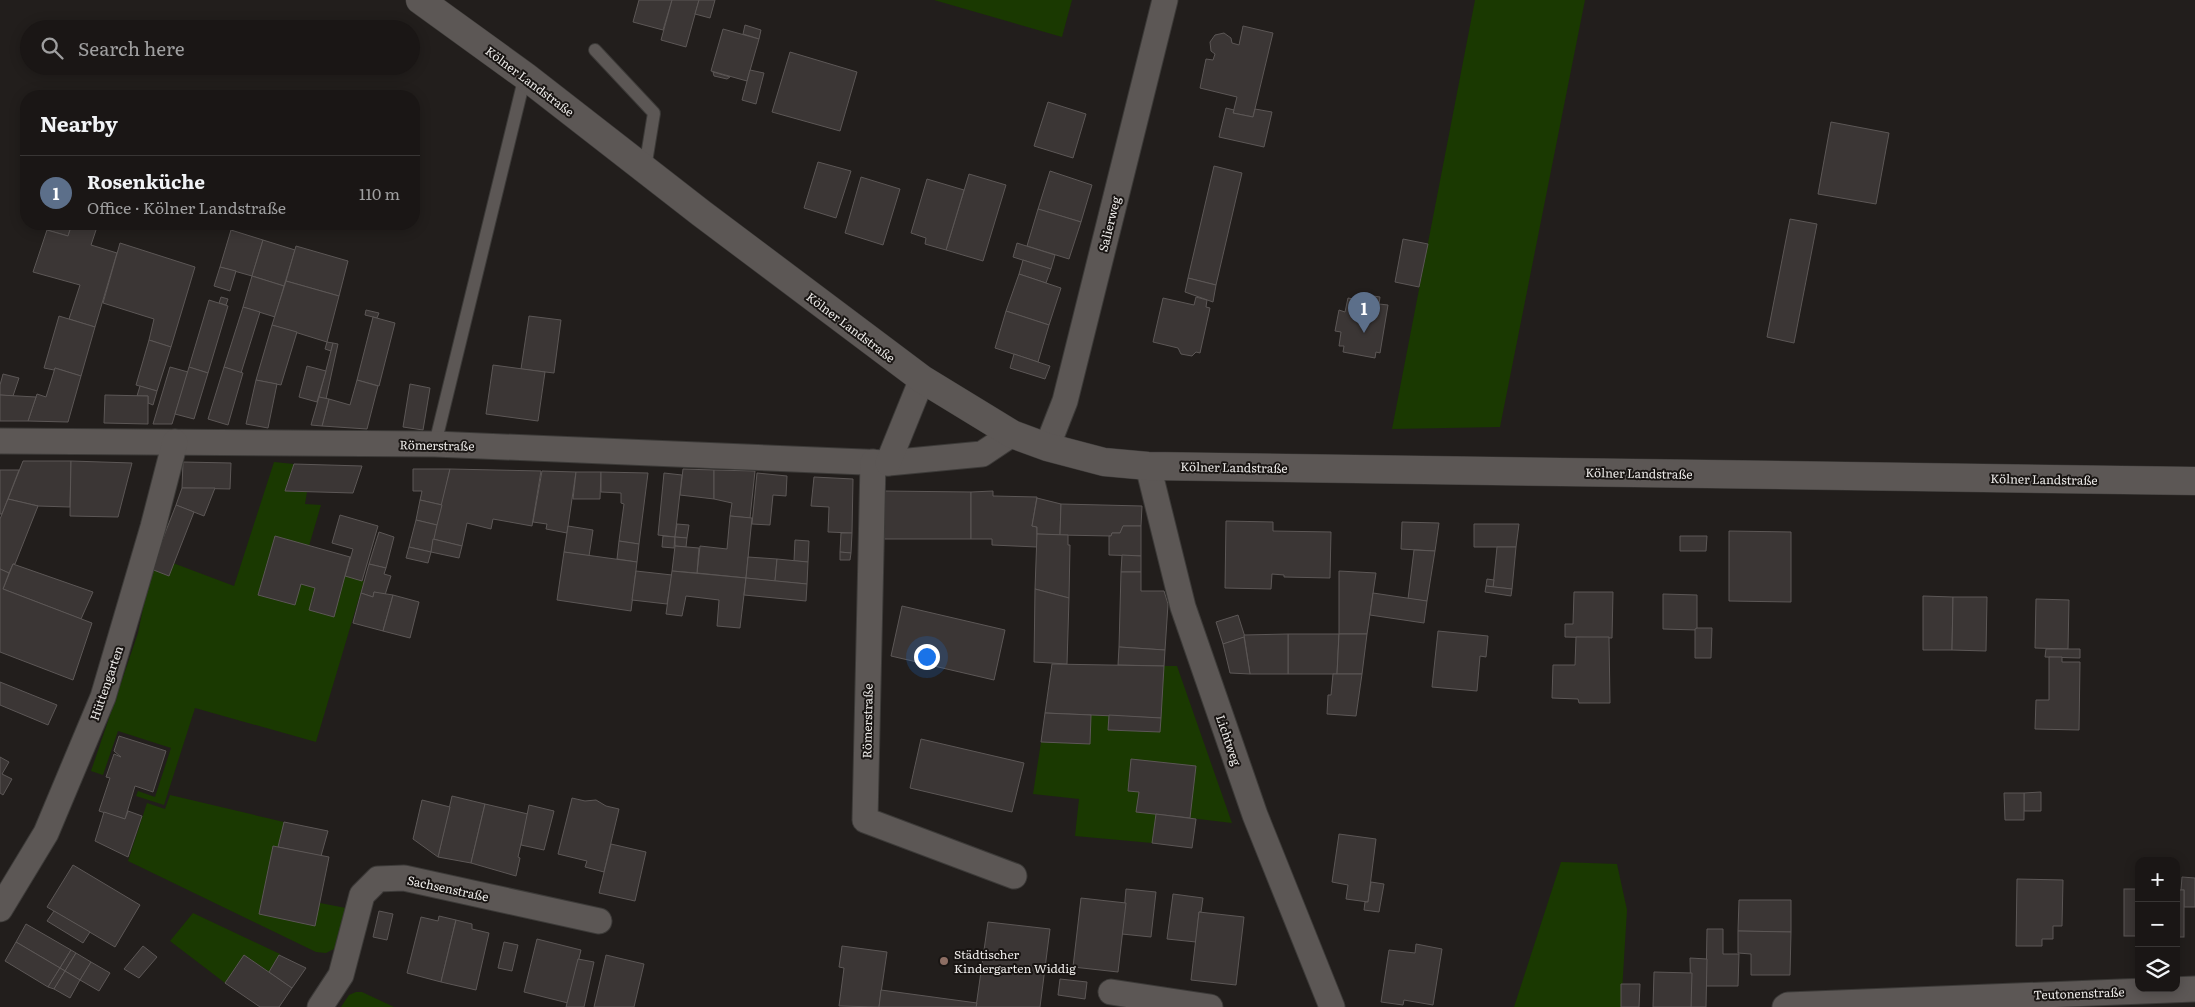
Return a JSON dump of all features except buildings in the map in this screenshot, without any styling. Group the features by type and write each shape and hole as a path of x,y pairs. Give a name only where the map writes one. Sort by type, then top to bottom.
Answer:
{"main road":[{"name":"Kölner Landstraße","path":"420,0 525,76 922,379 1012,434 1047,447 1104,462 1148,466 2195,481"}],"street":[{"name":"Salierweg","path":"1047,447 1065,401 1165,0"},
{"name":"Römerstraße","path":"922,379 881,463 865,820 1014,876"},
{"name":"Römerstraße","path":"0,440 434,444 881,463 982,454 1012,434"},
{"name":"Hüttengarten","path":"0,909 46,833 103,697 153,527 175,442"},
{"name":"Lichtweg","path":"1148,466 1183,607 1254,815 1332,1007"},
{"name":"Sachsenstraße","path":"320,1007 341,976 362,895 378,879 404,878 599,921"},
{"name":"Teutonenstraße","path":"1784,1007 1788,1005 2195,989"},
{"path":"1111,992 1210,1007"}],"lane":[{"path":"594,50 654,113 645,168"},
{"path":"434,444 525,76"}],"green space":[{"path":"934,0 1072,0 1062,37"},
{"path":"1475,0 1585,0 1500,427 1392,429"},
{"path":"274,462 294,464 285,491 307,492 305,504 321,505 309,546 275,536 258,595 294,605 301,584 315,588 334,617 345,576 364,581 316,742 195,708 164,805 136,796 138,791 155,797 171,748 118,731 103,775 91,771 138,633 151,569 169,576 173,563 234,586"},
{"path":"1164,666 1177,666 1232,823 1190,818 1195,766 1131,759 1128,791 1139,792 1137,812 1156,814 1152,843 1075,836 1079,799 1033,794 1041,742 1090,744 1091,715 1109,715 1109,730 1160,732"},
{"path":"170,795 284,822 278,847 273,846 259,914 315,926 320,903 346,908 336,948 326,953 316,952 128,861 147,803 165,809"},
{"path":"1561,862 1617,864 1627,910 1621,1007 1514,1007"},
{"path":"193,913 280,954 269,972 244,955 225,983 170,941"},
{"path":"362,992 394,1007 341,1007 349,995"}],"place":[{"name":"Rosenküche","path":"1364,333"},
{"name":"Städtischer Kindergarten Widdig","path":"944,961"}]}
